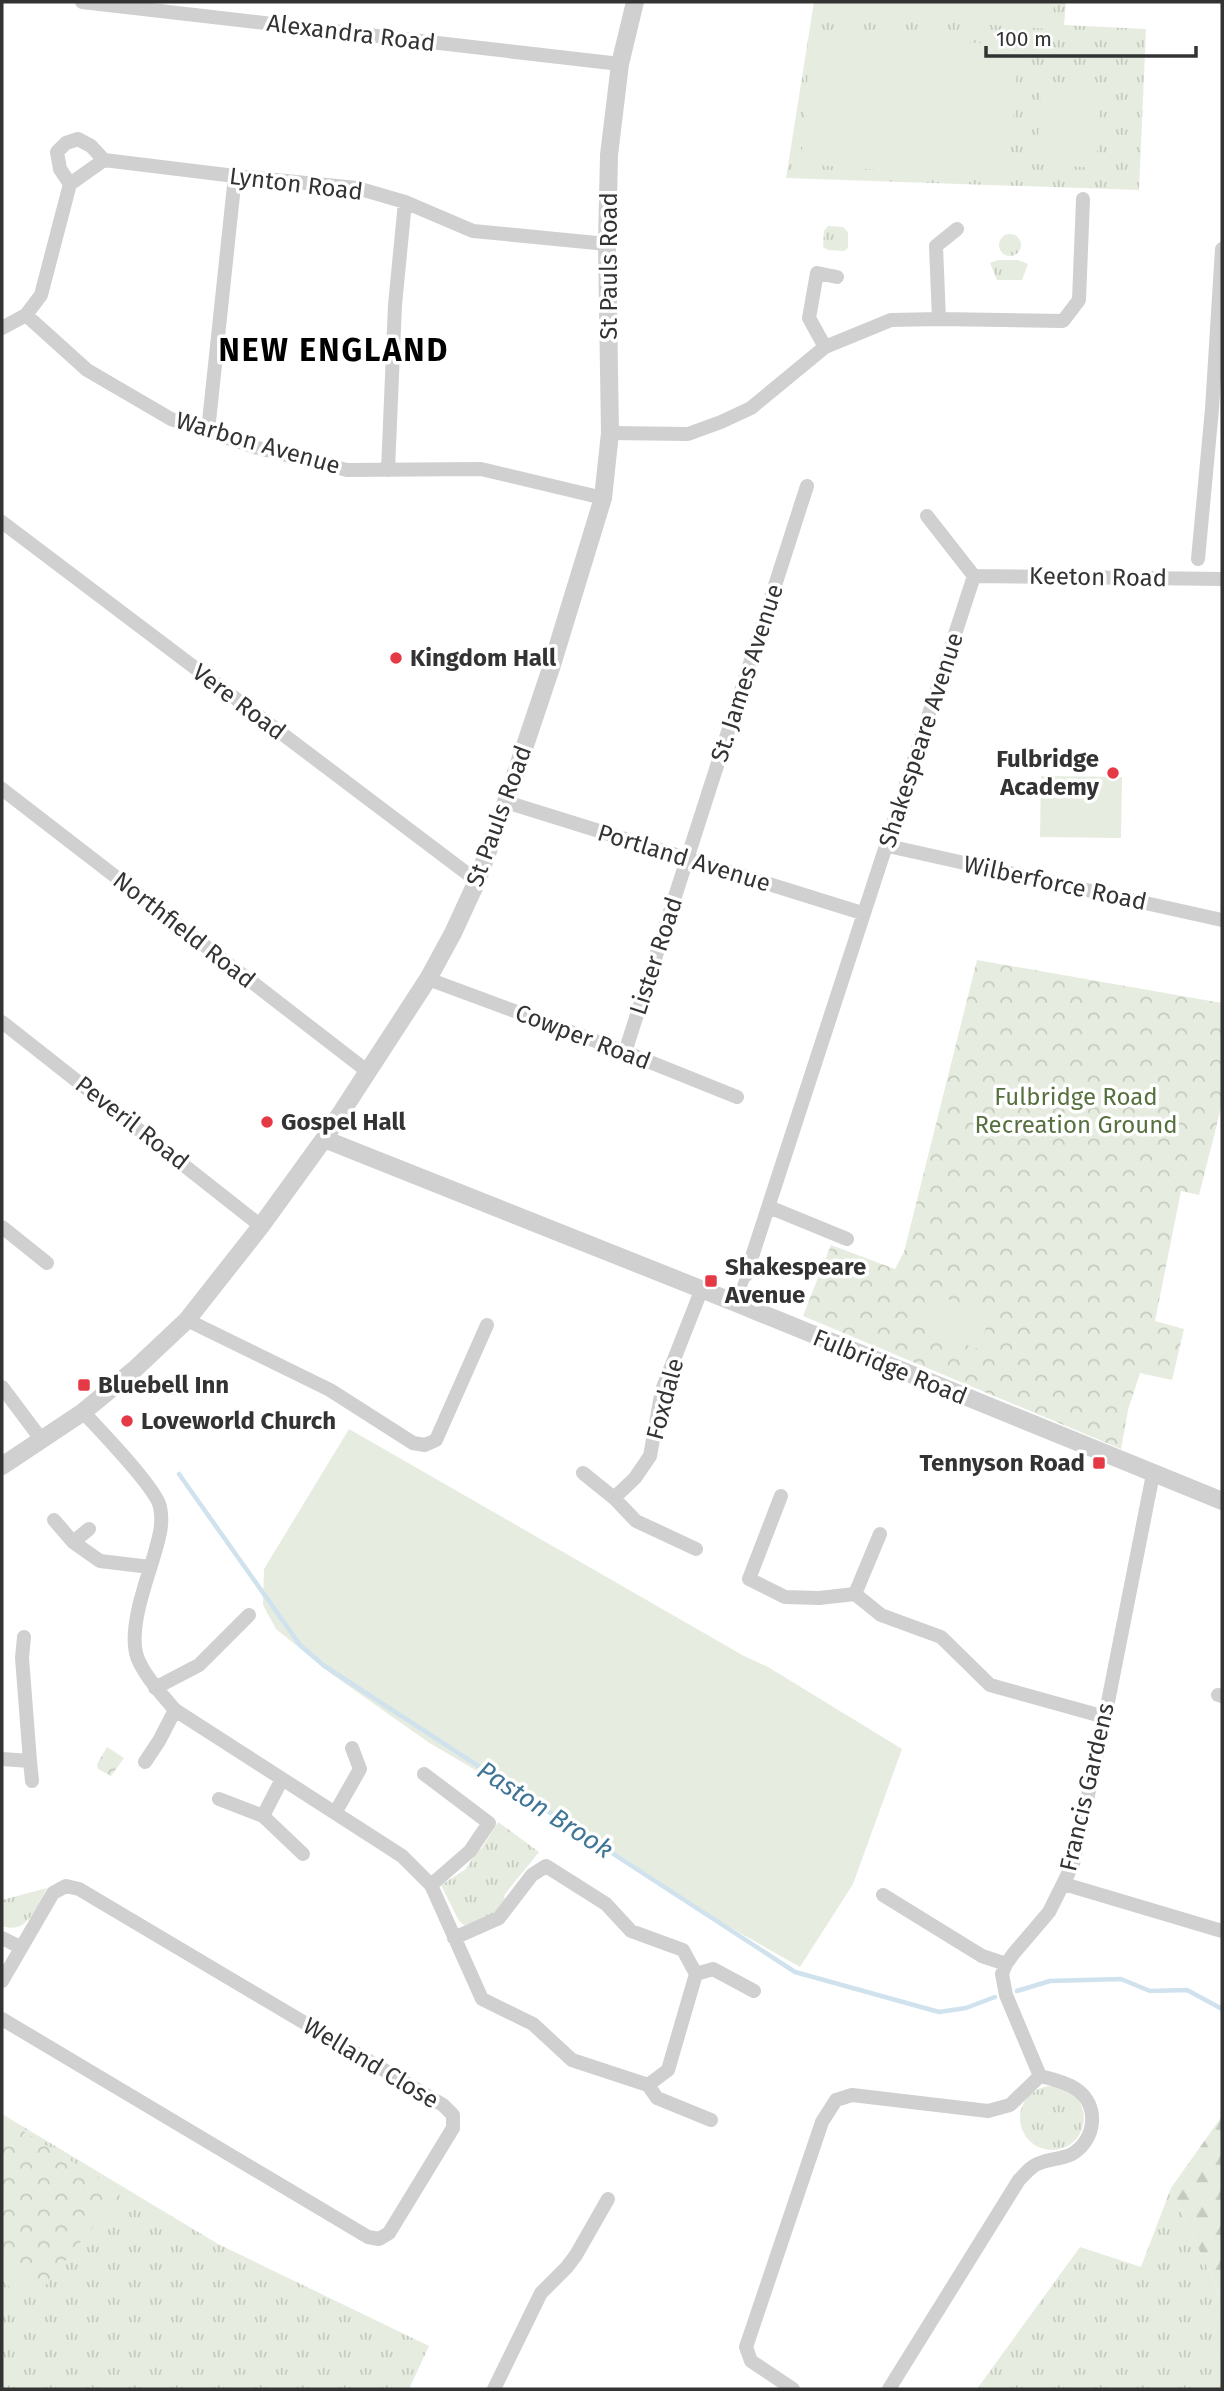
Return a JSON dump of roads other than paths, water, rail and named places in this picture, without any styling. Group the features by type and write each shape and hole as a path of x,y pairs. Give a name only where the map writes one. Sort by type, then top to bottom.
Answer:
{"street":[{"name":"Alexandra Road","path":"82,2 620,64"},
{"name":"St Pauls Road","path":"2,1466 83,1412 135,1369 187,1320 261,1226 324,1139 428,979 477,881 506,802 604,498 610,433 607,244 609,155 620,64 635,2"},
{"path":"2,328 26,315 41,295 70,184 104,160 91,146 78,139 66,143 58,152 60,169 70,184"},
{"name":"Lynton Road","path":"104,160 357,188 405,202 472,231 607,244"},
{"path":"208,431 235,176"},
{"path":"610,433 688,434 722,422 751,408 825,347 891,320 1063,321 1079,300 1083,198"},
{"path":"388,470 395,305 405,202"},
{"path":"939,319 936,246 957,229"},
{"path":"1196,578 1217,410 1222,249"},
{"path":"825,347 809,318 812,297 817,273 837,277"},
{"name":"Warbon Avenue","path":"26,315 87,370 171,419 258,448 347,470 481,470 604,498"},
{"name":"St. James Avenue","path":"687,859 807,486"},
{"path":"927,516 974,576"},
{"name":"Vere Road","path":"2,522 477,881"},
{"name":"Keeton Road","path":"974,576 1222,579"},
{"name":"Shakespeare Avenue","path":"736,1303 862,914 888,846 974,576"},
{"name":"Northfield Road","path":"2,789 367,1070"},
{"name":"Portland Avenue","path":"506,802 862,914"},
{"name":"Wilberforce Road","path":"888,846 1222,920"},
{"name":"Lister Road","path":"625,1052 687,859"},
{"name":"Cowper Road","path":"428,979 737,1097"},
{"name":"Peveril Road","path":"2,1022 261,1226"},
{"name":"Fulbridge Road","path":"324,1139 1222,1500"},
{"path":"769,1207 847,1239"},
{"path":"2,1227 47,1263"},
{"name":"Foxdale","path":"614,1498 635,1478 650,1456 662,1390 701,1291"},
{"path":"187,1320 330,1390 413,1443 425,1445 436,1440 487,1325"},
{"path":"2,1387 41,1439"},
{"path":"83,1412 128,1461 160,1504 162,1530 150,1567 136,1628 136,1654 155,1688 175,1710 402,1856 431,1885 482,1999 533,2024 572,2060 648,2085 657,2098 711,2120"},
{"path":"583,1473 614,1498 636,1521 696,1549"},
{"name":"Francis Gardens","path":"1006,1964 1049,1912 1073,1864 1153,1474"},
{"path":"780,1496 749,1579 785,1597 819,1598 855,1594 881,1615 941,1637 990,1685 1105,1717"},
{"path":"54,1520 74,1542 100,1561 150,1567"},
{"path":"74,1542 89,1529"},
{"path":"855,1594 880,1534"},
{"path":"155,1688 199,1665 249,1615"},
{"path":"24,1637 29,1674 32,1781"},
{"path":"145,1762 175,1710"},
{"path":"335,1812 360,1769 352,1748"},
{"path":"2,1759 30,1761"},
{"path":"424,1774 489,1824 470,1851 431,1885"},
{"path":"263,1816 282,1779"},
{"path":"219,1799 263,1816 303,1854"},
{"path":"454,1938 499,1917 532,1875 546,1866 606,1904 631,1931 683,1950 696,1974 668,2070 648,2085"},
{"path":"1064,1884 1222,1931"},
{"name":"Welland Close","path":"2,1981 53,1893 66,1886 79,1889 443,2105 453,2115 453,2128 389,2233 379,2239 368,2236 2,2019"},
{"path":"883,1895 982,1956 1006,1964 1002,1974 1006,1995 1040,2076 1078,2090 1087,2100 1092,2113 1088,2138 1071,2154 1037,2164 1018,2180 889,2389"},
{"path":"2,1938 20,1947"},
{"path":"696,1974 713,1969 754,1991"},
{"path":"793,2389 751,2361 746,2347 822,2123 836,2100 852,2095 988,2111 1010,2105 1040,2076"},
{"path":"494,2389 541,2293 576,2255 608,2199"}],"waterway":[{"name":"Paston Brook","path":"179,1474 300,1645 323,1665 795,1972 939,2012 966,2008 995,1997"},
{"name":"Paston Brook","path":"1017,1991 1050,1981 1121,1979 1150,1991 1187,1990 1222,2009"}],"place":[{"name":"Kingdom Hall","path":"396,658"},
{"name":"Fulbridge Academy","path":"1113,773"},
{"name":"Gospel Hall","path":"267,1122"},
{"name":"Shakespeare Avenue","path":"711,1281"},
{"name":"Bluebell Inn","path":"84,1385"},
{"name":"Loveworld Church","path":"127,1421"},
{"name":"Tennyson Road","path":"1099,1463"}],"district":[{"name":"NEW ENGLAND","path":"334,350"}],"park label":[{"name":"Fulbridge Road Recreation Ground","path":"1076,1111"}]}
